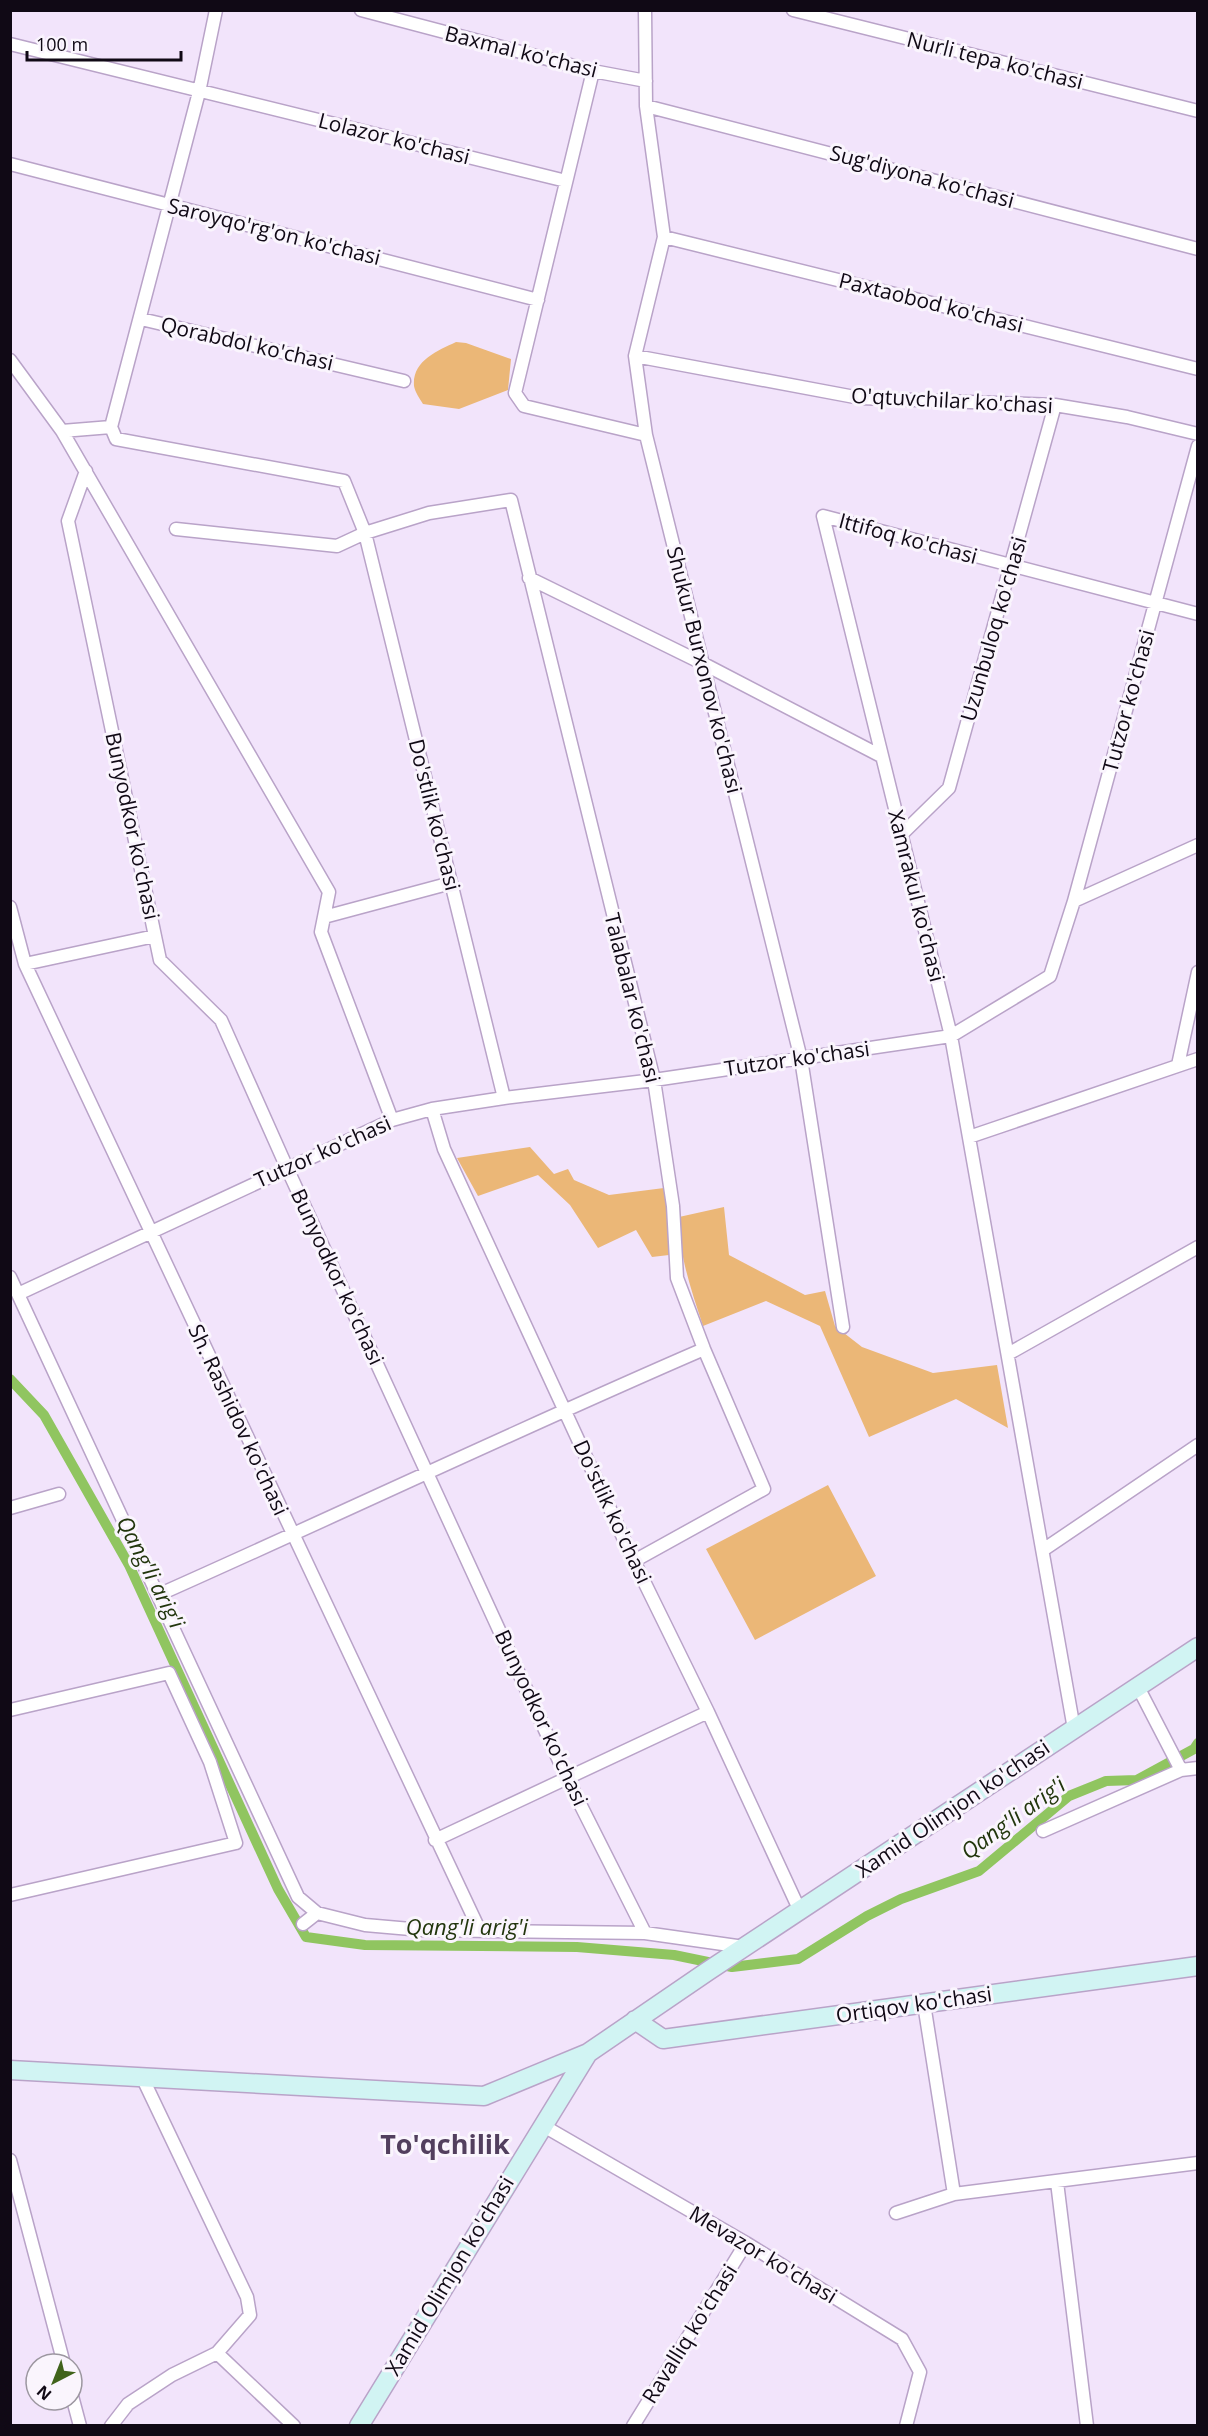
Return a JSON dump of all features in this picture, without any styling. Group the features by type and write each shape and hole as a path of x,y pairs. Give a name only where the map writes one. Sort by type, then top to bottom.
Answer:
{"main road":[{"name":"Xamid Olimjon ko'chasi","path":"359,2426 588,2053 727,1958 1197,1647"},
{"name":"Ortiqov ko'chasi","path":"635,2020 663,2039 1197,1966"},
{"path":"10,2070 484,2096 588,2053"}],"street":[{"path":"141,319 168,205 199,92 216,10"},
{"name":"Baxmal ko'chasi","path":"361,10 593,71 645,81"},
{"name":"Shukur Burxonov ko'chasi","path":"645,10 646,106 664,237 635,356 646,435 801,1059 843,1327"},
{"name":"Nurli tepa ko'chasi","path":"793,10 1197,111"},
{"name":"Lolazor ko'chasi","path":"10,44 566,181"},
{"path":"593,71 515,393 524,406 646,435"},
{"name":"Sug'diyona ko'chasi","path":"646,106 1197,249"},
{"name":"Saroyqo'rg'on ko'chasi","path":"10,164 538,300"},
{"name":"Paxtaobod ko'chasi","path":"664,237 1197,369"},
{"name":"Qorabdol ko'chasi","path":"111,427 141,319 404,381"},
{"name":"O'qtuvchilar ko'chasi","path":"635,356 860,398 1055,405 1127,417 1197,434"},
{"path":"11,361 62,431 86,471 329,892 321,932 392,1119"},
{"name":"Uzunbuloq ko'chasi","path":"902,834 949,788 1055,405"},
{"path":"62,431 111,427"},
{"name":"Do'stlik ko'chasi","path":"111,427 116,439 344,481 365,533 504,1098"},
{"name":"Tutzor ko'chasi","path":"18,1294 392,1119 432,1109 504,1098 654,1080 951,1036 1050,976 1074,901 1197,446"},
{"name":"Bunyodkor ko'chasi","path":"86,471 68,521 160,960 221,1020 286,1168 567,1778 645,1933"},
{"name":"Talabalar ko'chasi","path":"365,533 429,513 511,500 654,1080 673,1206 677,1278 704,1349 764,1489 634,1561"},
{"name":"Ittifoq ko'chasi","path":"881,756 824,516 1197,614"},
{"path":"176,529 337,546 365,533"},
{"path":"529,578 702,663 881,756"},
{"name":"Xamrakul ko'chasi","path":"881,756 951,1036 1074,1729"},
{"path":"1074,901 1197,844"},
{"path":"324,917 451,884"},
{"name":"Sh. Rashidov ko'chasi","path":"10,907 24,964 435,1840 479,1929"},
{"path":"24,964 155,936"},
{"path":"1178,1065 1197,972"},
{"path":"969,1137 1197,1059"},
{"name":"Do'stlik ko'chasi","path":"432,1109 444,1149 634,1561 708,1712 800,1911"},
{"path":"1008,1354 1197,1247"},
{"path":"10,1277 298,1897 317,1913 364,1925 423,1930 645,1933 744,1947"},
{"path":"158,1595 292,1536 565,1409 704,1349"},
{"path":"1043,1550 1197,1445"},
{"path":"10,1508 59,1494"},
{"path":"10,1710 169,1673 210,1762 236,1843 10,1895"},
{"path":"1138,1687 1177,1763"},
{"path":"435,1840 708,1712"},
{"path":"1043,1831 1177,1763 1197,1768"},
{"path":"303,1924 317,1913"},
{"path":"924,2004 954,2194"},
{"path":"111,2426 128,2404 172,2375 217,2353 250,2314 248,2297 143,2079"},
{"name":"Mevazor ko'chasi","path":"542,2125 746,2243 902,2339 920,2372 906,2426"},
{"path":"10,2160 61,2352"},
{"path":"896,2213 954,2194 1197,2163"},
{"path":"1057,2182 1087,2426"},
{"name":"Ravalliq ko'chasi","path":"633,2426 746,2243"},
{"path":"217,2353 294,2426"}],"shaded area":[{"path":"456,342 466,343 511,359 508,390 459,409 423,404 414,386 417,370 427,358"},
{"path":"530,1147 554,1174 568,1169 574,1180 609,1195 664,1188 668,1205 669,1255 652,1257 636,1230 598,1248 570,1205 538,1175 478,1196 457,1158"},
{"path":"724,1207 729,1255 805,1295 825,1291 835,1326 862,1347 933,1373 997,1365 1008,1428 956,1399 869,1437 820,1326 766,1301 703,1326 683,1259 679,1217"},
{"path":"828,1485 876,1576 755,1640 706,1549"}],"waterway":[{"name":"Qang'li arig'i","path":"10,1379 44,1415 129,1565 278,1889 306,1937 365,1945 577,1947 674,1955 732,1967 798,1959 867,1916 901,1899 979,1871 1069,1796 1106,1781 1137,1780 1194,1749 1198,1743"}],"district":[{"name":"To'qchilik","path":"445,2145"}]}
